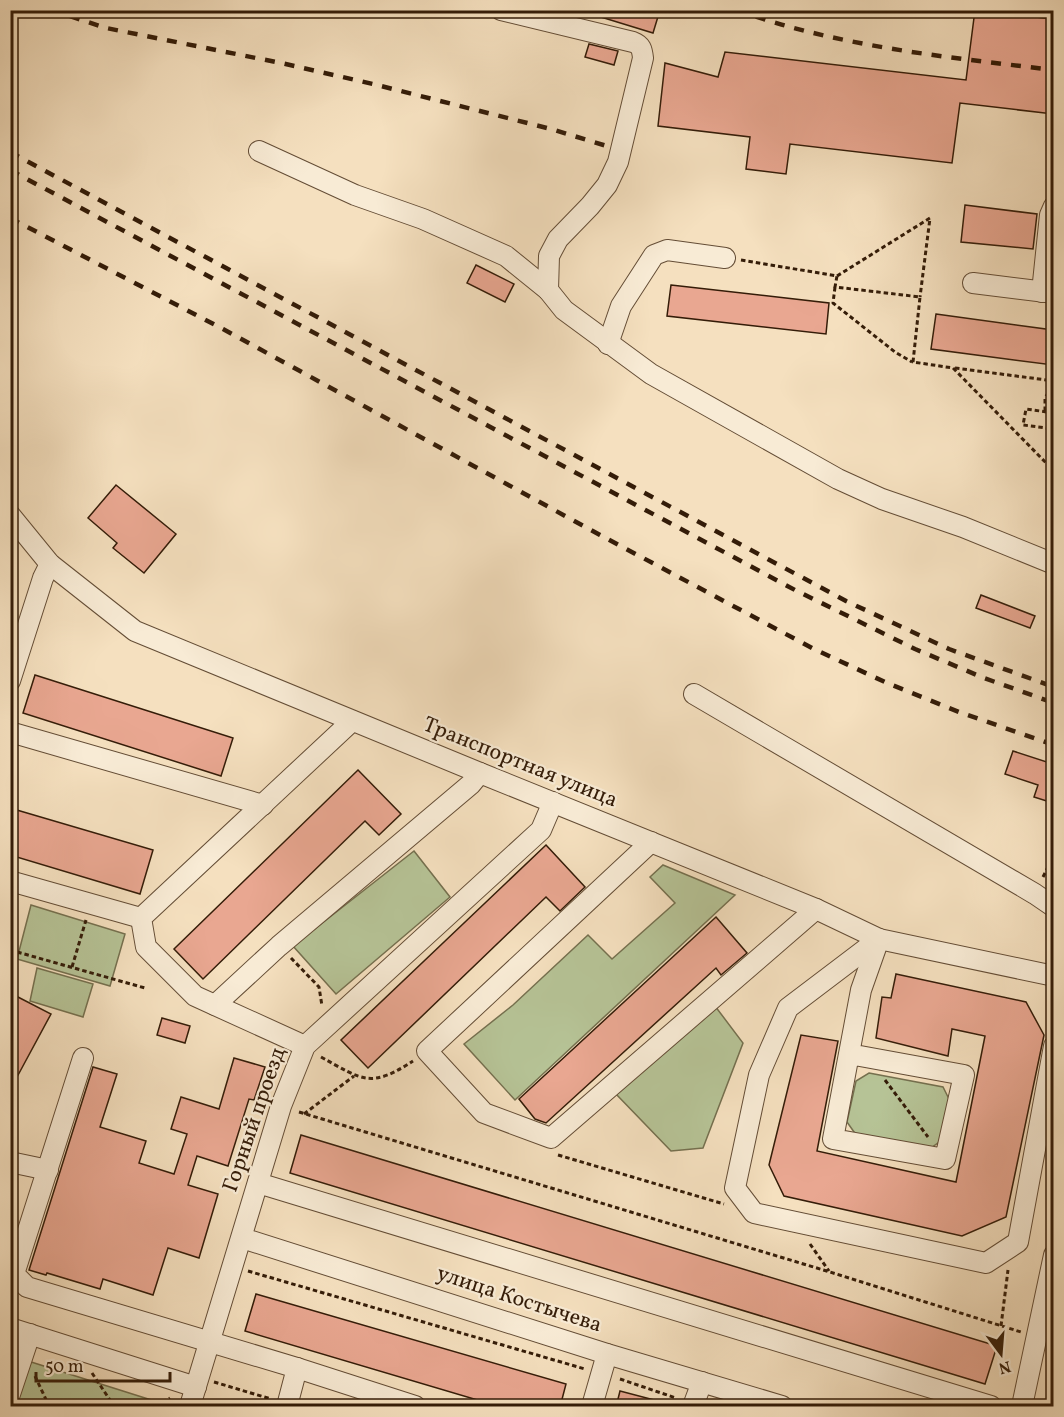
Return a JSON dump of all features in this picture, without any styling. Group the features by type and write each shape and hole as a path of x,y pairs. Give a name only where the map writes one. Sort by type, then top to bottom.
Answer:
{"street":[{"path":"501,10 633,42 642,50 643,58 618,162 607,185 558,239 549,256 548,290"},
{"path":"259,150 356,195 423,219 506,256 548,290 564,310 651,374 838,479 882,499 963,527 1053,564"},
{"path":"973,283 1048,292 1050,215 1053,206"},
{"path":"608,344 621,306 654,255 667,250 725,258"},
{"name":"Транспортная улица","path":"10,515 50,564 135,631 816,909 879,939 1053,976"},
{"path":"10,681 18,636 50,564"},
{"path":"694,694 1035,894 1053,908"},
{"path":"141,918 352,721"},
{"path":"10,732 263,805"},
{"path":"215,1005 279,946 471,784 480,773"},
{"name":"Горный проезд","path":"190,1407 234,1267 280,1106 305,1046 541,830 553,802"},
{"path":"651,842 427,1051 484,1113 551,1138 816,909"},
{"path":"10,881 141,918"},
{"path":"141,918 146,946 195,996 305,1046"},
{"path":"858,1056 964,1075 945,1159 833,1139 858,1056 861,990 879,939"},
{"path":"879,939 788,1008 759,1075 735,1188 754,1213 986,1263 1018,1242 1053,1046"},
{"path":"83,1058 14,1274 27,1287 210,1341 415,1407"},
{"path":"10,1162 48,1170"},
{"path":"258,1183 991,1407"},
{"name":"улица Костычева","path":"242,1238 770,1405"},
{"path":"1022,1407 1043,1330 1053,1255"},
{"path":"15,1321 30,1334 198,1382"},
{"path":"10,1394 30,1334"},
{"path":"592,1407 607,1354"},
{"path":"287,1405 297,1368"},
{"path":"693,1405 702,1382"}],"path":[{"path":"725,258 837,276 930,218 913,362"},
{"path":"837,276 833,303 895,352 913,362 1053,382 1045,398 1045,411"},
{"path":"835,287 921,297"},
{"path":"953,368 1053,470"},
{"path":"1053,413 1026,410 1023,425 1053,429"},
{"path":"1053,457 1053,470"},
{"path":"1035,894 1053,855"},
{"path":"72,967 91,904"},
{"path":"279,946 320,987 324,1028"},
{"path":"10,950 145,988"},
{"path":"305,1046 354,1076 370,1079 390,1076 427,1051"},
{"path":"858,1056 945,1159"},
{"path":"304,1114 354,1076"},
{"path":"280,1106 1001,1326 1043,1330"},
{"path":"556,1154 754,1213"},
{"path":"795,1222 830,1272"},
{"path":"1001,1326 1010,1247"},
{"path":"234,1267 603,1374 693,1405"},
{"path":"10,1299 15,1321"},
{"path":"33,1370 49,1407"},
{"path":"92,1371 114,1407"},
{"path":"198,1382 287,1405"},
{"path":"156,1407 172,1397"}],"green space":[{"path":"414,851 450,897 336,994 293,946"},
{"path":"663,865 735,895 515,1100 464,1044 513,1005 588,935 612,959 675,903 650,877"},
{"path":"31,905 125,934 110,986 17,959"},
{"path":"37,968 93,984 83,1017 30,1001"},
{"path":"715,1006 743,1043 703,1148 671,1151 616,1094"},
{"path":"869,1073 943,1087 949,1099 942,1140 928,1150 859,1139 847,1122 856,1081"},
{"path":"28,1361 164,1404 163,1406 15,1406"}],"building":[{"path":"592,10 660,10 653,33 591,14"},
{"path":"975,10 1053,19 1053,114 960,103 952,163 790,144 786,174 746,169 750,137 658,126 665,63 718,77 725,52 966,80"},
{"path":"589,44 618,51 614,65 585,57"},
{"path":"965,205 1037,214 1033,249 961,242"},
{"path":"476,265 514,284 505,302 467,283"},
{"path":"671,285 829,303 826,334 667,316"},
{"path":"936,314 1053,330 1053,365 931,349"},
{"path":"116,485 176,534 144,573 113,548 117,543 88,518"},
{"path":"981,595 1035,616 1030,628 976,608"},
{"path":"35,675 233,738 221,776 23,713"},
{"path":"1013,751 1053,764 1053,803 1034,797 1038,785 1005,774"},
{"path":"358,770 401,814 379,835 365,821 203,979 174,949"},
{"path":"10,808 153,850 140,894 10,855"},
{"path":"546,845 585,887 560,911 546,897 368,1068 341,1040"},
{"path":"716,917 747,953 721,975 716,968 546,1123 535,1119 519,1099"},
{"path":"896,974 1026,1002 1044,1035 1006,1217 962,1236 784,1196 769,1165 801,1035 838,1041 817,1151 956,1182 985,1036 952,1029 948,1056 876,1038 882,997 891,998"},
{"path":"16,996 51,1014 10,1090 10,1007"},
{"path":"162,1018 190,1026 185,1043 157,1035"},
{"path":"234,1058 265,1067 254,1100 249,1099 228,1166 197,1156 188,1185 218,1194 199,1258 168,1248 153,1295 103,1279 100,1289 29,1270 93,1067 117,1074 100,1127 146,1141 139,1163 174,1174 187,1134 171,1129 181,1097 219,1109"},
{"path":"301,1135 997,1346 985,1384 290,1173"},
{"path":"256,1294 566,1384 560,1407 501,1407 245,1331"},
{"path":"620,1391 662,1402 661,1407 616,1407"}],"railway":[{"path":"51,10 106,28 373,84 551,129 610,147"},
{"path":"737,10 775,23 853,42 933,55 1054,70"},
{"path":"10,152 846,601 949,649 1054,687"},
{"path":"10,170 795,590 915,649 984,678 1054,703"},
{"path":"10,218 223,329 812,648 887,683 959,712 1054,745"}]}
